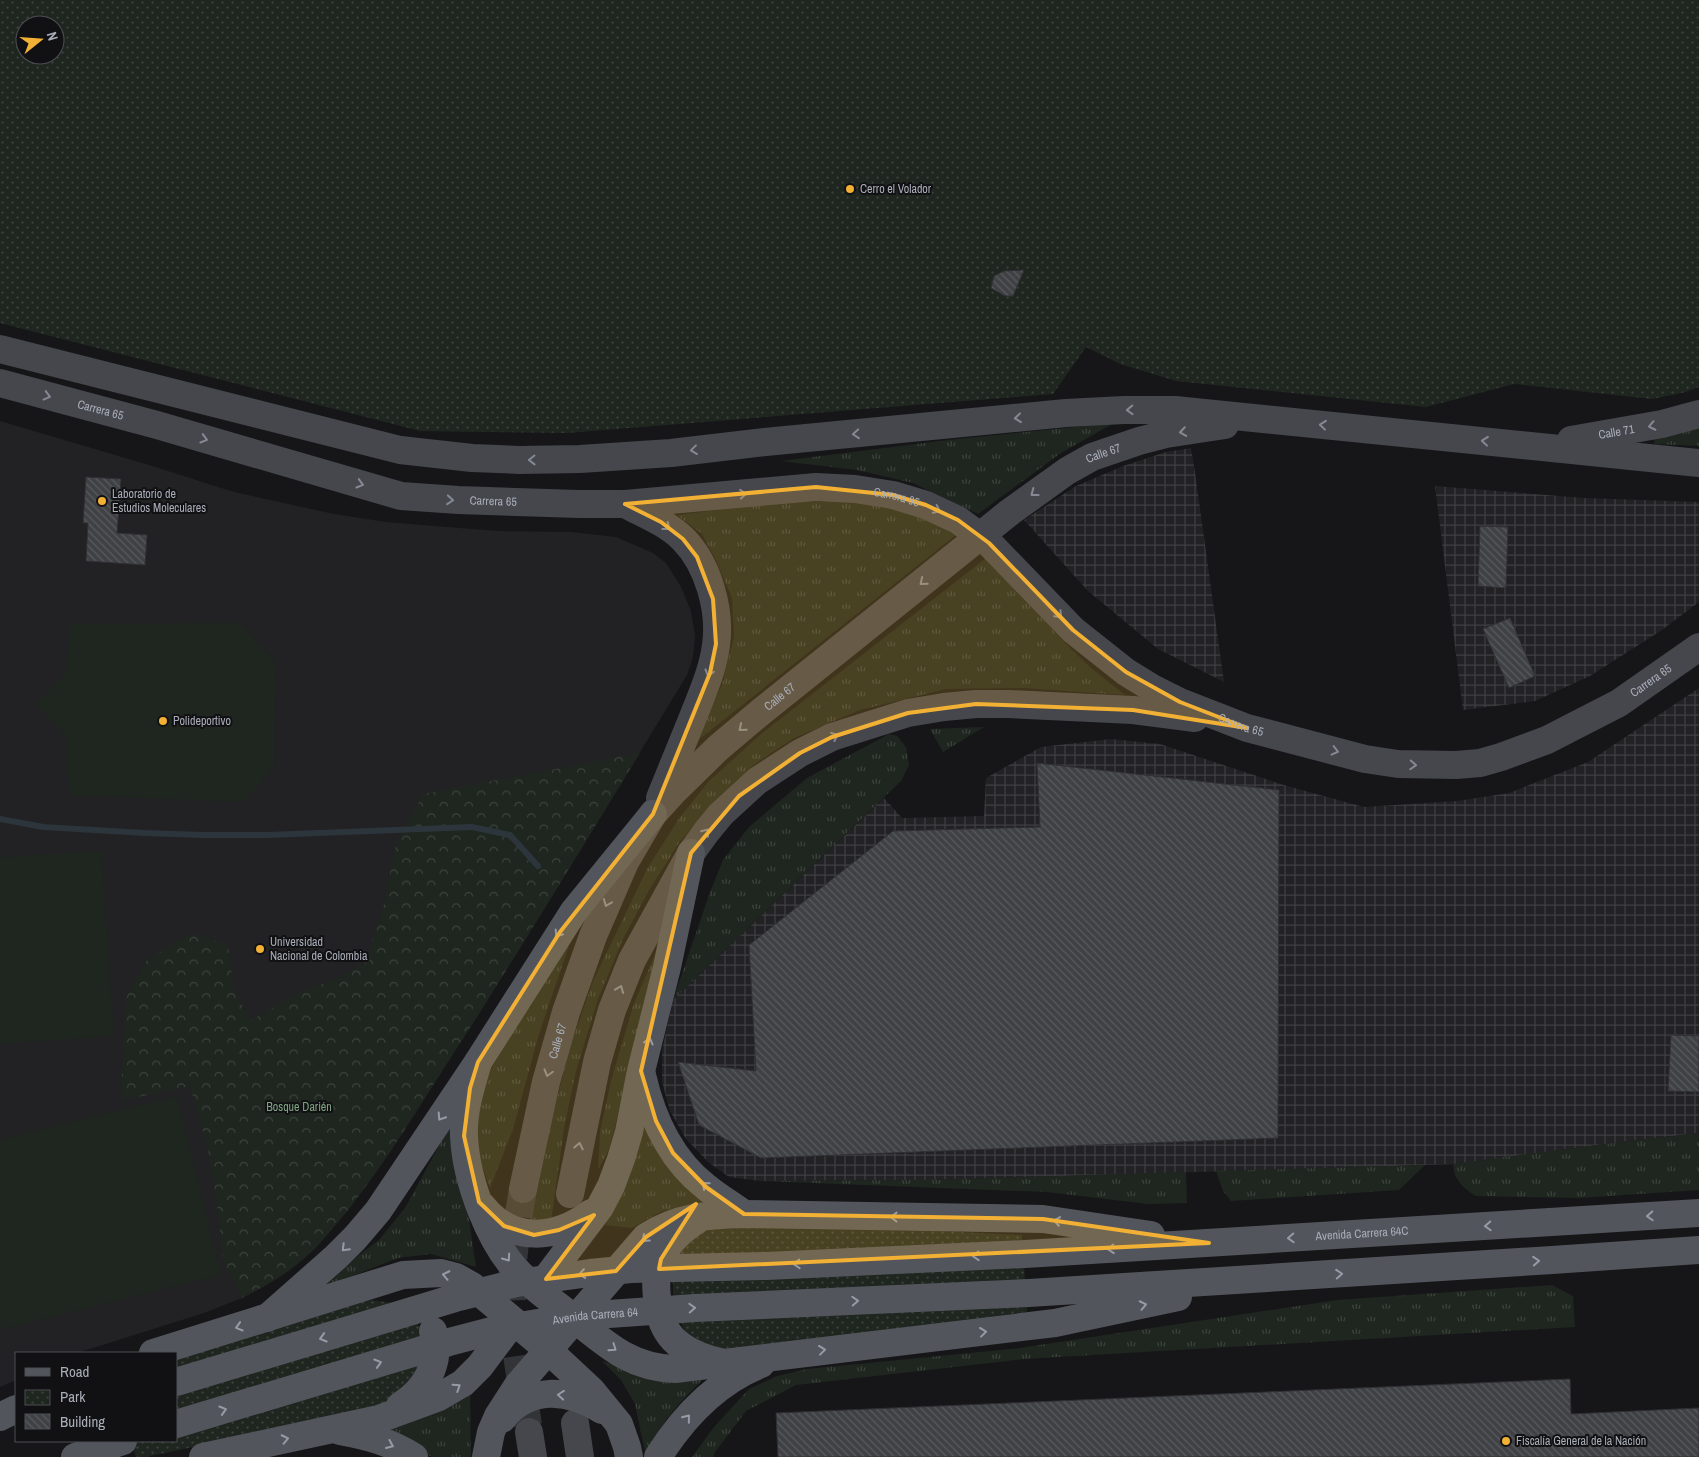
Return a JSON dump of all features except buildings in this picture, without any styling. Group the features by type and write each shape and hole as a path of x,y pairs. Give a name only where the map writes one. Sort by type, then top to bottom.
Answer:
{"main road":[{"path":"0,349 400,450 472,458 520,460 580,459 671,453 1066,413 1175,410 1699,463"},
{"name":"Carrera 65","path":"0,383 401,496 525,503 625,504 816,487 854,489 893,495 926,505 958,520 989,544 1073,630 1126,672 1152,688 1180,702 1247,728 1365,759 1398,764 1456,765 1501,757 1547,740 1619,703 1696,647"},
{"name":"Calle 71","path":"1534,446 1624,432 1699,414"},
{"name":"Calle 67","path":"523,1189 546,1082 566,1012 609,897 625,862 653,814 690,774 718,748 1010,512 1067,471 1092,457 1116,448 1166,434 1265,419"},
{"path":"267,1318 355,1238 378,1211 478,1062 574,911 653,814 710,673 716,644 716,620 713,598 697,557 682,539 661,522 625,504"},
{"path":"570,1194 597,1062 612,1010 632,960 691,853 707,831 739,796 774,768 832,737 908,713 976,704 1170,714 1247,728"},
{"path":"203,1457 380,1419 439,1397 463,1384 480,1366 600,1207 611,1186 629,1132 641,1071 667,967 691,853"},
{"path":"478,1062 470,1088 464,1136 473,1184 479,1202 506,1258 520,1274 612,1348 641,1364 659,1368 675,1369 786,1354 1055,1324 1269,1278 1699,1250"},
{"path":"641,1071 648,1100 656,1121 674,1153 706,1187 744,1214"},
{"path":"479,1202 491,1216 504,1226 515,1231 534,1234 547,1233 568,1226 588,1216 600,1207"},
{"name":"Avenida Carrera 64C","path":"178,1381 455,1298 543,1279 631,1270 1025,1254 1699,1213"},
{"path":"489,1444 498,1416 508,1398 574,1318 646,1237 660,1228 678,1221 705,1215 744,1214 1043,1219 1209,1243"},
{"path":"705,1215 687,1226 672,1241 661,1259 657,1280 658,1299 661,1318 673,1340 688,1352 720,1362"},
{"path":"156,1352 403,1275 441,1273 456,1277 472,1286 548,1350 592,1391 619,1424 629,1457"},
{"name":"Avenida Carrera 64","path":"178,1423 449,1342 495,1330 580,1316 659,1310 1269,1278"},
{"path":"350,1290 392,1293 410,1300 423,1311 431,1323 436,1339 436,1360 426,1383 408,1401 380,1419"},
{"path":"658,1457 692,1411 716,1389 750,1369 786,1354"},
{"path":"489,1444 506,1414 521,1402 538,1396 557,1394 575,1396 592,1404 619,1424"},
{"path":"0,1417 15,1410"},
{"path":"575,1423 580,1457"},
{"path":"0,1433 15,1428"},
{"path":"332,1429 360,1434 385,1442 414,1457"},
{"path":"75,1457 117,1442"}],"highlighted area":[{"path":"816,487 893,495 926,505 958,520 989,543 1073,630 1126,672 1180,702 1247,728 1133,710 976,704 908,713 832,737 800,753 739,796 691,853 641,1071 656,1121 673,1153 706,1187 744,1214 1043,1219 1209,1243 659,1269 661,1259 696,1204 646,1237 616,1271 546,1279 594,1215 559,1230 534,1235 504,1226 479,1202 464,1136 470,1088 478,1062 560,932 653,814 710,673 716,644 713,599 697,557 683,539 661,522 625,504"}],"shaded area":[{"name":"Universidad Nacional de Colombia","path":"0,421 234,492 334,514 386,522 447,527 499,531 571,532 616,537 653,553 666,563 681,587 691,611 695,636 693,657 687,675 474,1022 389,1153 351,1206 316,1248 283,1275 242,1298 204,1313 80,1352 15,1352 15,1380 0,1387"},
{"path":"1191,448 1224,682 1158,649 1088,591 1024,520 1076,486 1123,466 1166,452"},
{"path":"1435,486 1584,498 1699,502 1699,602 1662,630 1590,676 1535,701 1463,710"},
{"path":"1699,688 1699,1133 1458,1164 930,1180 760,1181 729,1177 708,1162 686,1139 670,1111 662,1082 662,1050 673,1000 884,798 902,818 984,816 986,778 1041,747 1111,739 1160,744 1287,786 1364,807 1457,801 1509,793 1588,762"}],"green space":[{"name":"Cerro el Volador","path":"0,0 1699,0 1699,387 1686,392 1652,399 1514,384 1426,407 1176,381 1120,364 1086,347 1053,394 567,433 420,431 0,323"},
{"path":"1699,422 1699,446 1654,444 1655,435"},
{"path":"1114,423 1061,453 978,514 913,483 857,470 781,461 948,440"},
{"path":"852,501 916,514 956,535 697,741 722,684 734,637 732,598 715,558 702,534 677,515 772,503"},
{"path":"986,558 1066,644 1091,668 1125,695 1023,688 946,689 860,710 794,738 755,764 715,800 679,843 649,890 623,939 598,999 576,1071 564,1128 551,1222 530,1222 552,1119 570,1047 593,981 647,869 678,820 708,782 761,734"},
{"name":"Polideportivo","path":"239,623 275,661 274,767 244,802 69,795 67,738 36,704 68,670 69,624"},
{"path":"984,727 943,752 930,729"},
{"path":"889,734 897,736 906,747 909,765 901,781 673,1000 723,860 749,827 807,778"},
{"name":"Bosque Darién","path":"640,753 503,976 373,1177 336,1225 308,1255 282,1276 242,1298 223,1259 217,1203 207,1145 190,1086 124,1100 121,1088 127,996 147,960 191,933 228,945 234,993 252,1020 298,993 336,979 365,964 383,908 395,848 423,794"},
{"path":"101,851 114,1036 0,1044 0,857"},
{"path":"573,934 539,1034 513,1129 490,1188 479,1157 476,1130 480,1100 487,1076 511,1033"},
{"path":"656,952 614,1131 608,1151 598,1170 600,1132 611,1081 633,1006"},
{"path":"177,1096 221,1275 0,1330 0,1140"},
{"path":"647,1115 707,1203 688,1205 660,1212 632,1228 605,1225"},
{"path":"454,1118 476,1267 431,1254 398,1258 324,1287 359,1255 379,1240 405,1208"},
{"path":"1699,1133 1699,1190 1579,1198 1476,1196 1467,1190 1457,1179 1453,1164 1612,1143"},
{"path":"1425,1165 1399,1190 1231,1201 1223,1191 1216,1171"},
{"path":"1186,1172 1187,1203 1148,1204 1047,1192 760,1181 930,1180"},
{"path":"717,1221 1022,1235 1027,1312 728,1353 712,1349 689,1336 681,1323 674,1297 673,1273 680,1247"},
{"path":"1552,1285 1573,1296 1575,1327 1024,1359 796,1385 746,1411 713,1457 692,1457 714,1427 749,1389 777,1376 807,1369 1020,1348 1337,1300"},
{"path":"372,1300 399,1304 417,1322 424,1339 421,1370 385,1406 146,1457 136,1457 131,1442 178,1442 178,1355 335,1307"},
{"path":"602,1361 637,1371 706,1376 666,1420 649,1457 646,1457 635,1404 621,1380"},
{"path":"470,1383 471,1457 432,1457 390,1436 388,1425"}],"waterway":[{"path":"0,819 43,827 203,835 268,835 472,827 510,835 538,866"}],"tunnel":[{"path":"523,1189 513,1257 512,1299 516,1349 529,1432"}],"place":[{"name":"Cerro el Volador","path":"850,189"},
{"name":"Laboratorio de Estudios Moleculares","path":"102,501"},
{"name":"Polideportivo","path":"163,721"},
{"name":"Universidad Nacional de Colombia","path":"260,949"},
{"name":"Fiscalía General de la Nación","path":"1506,1441"}]}
